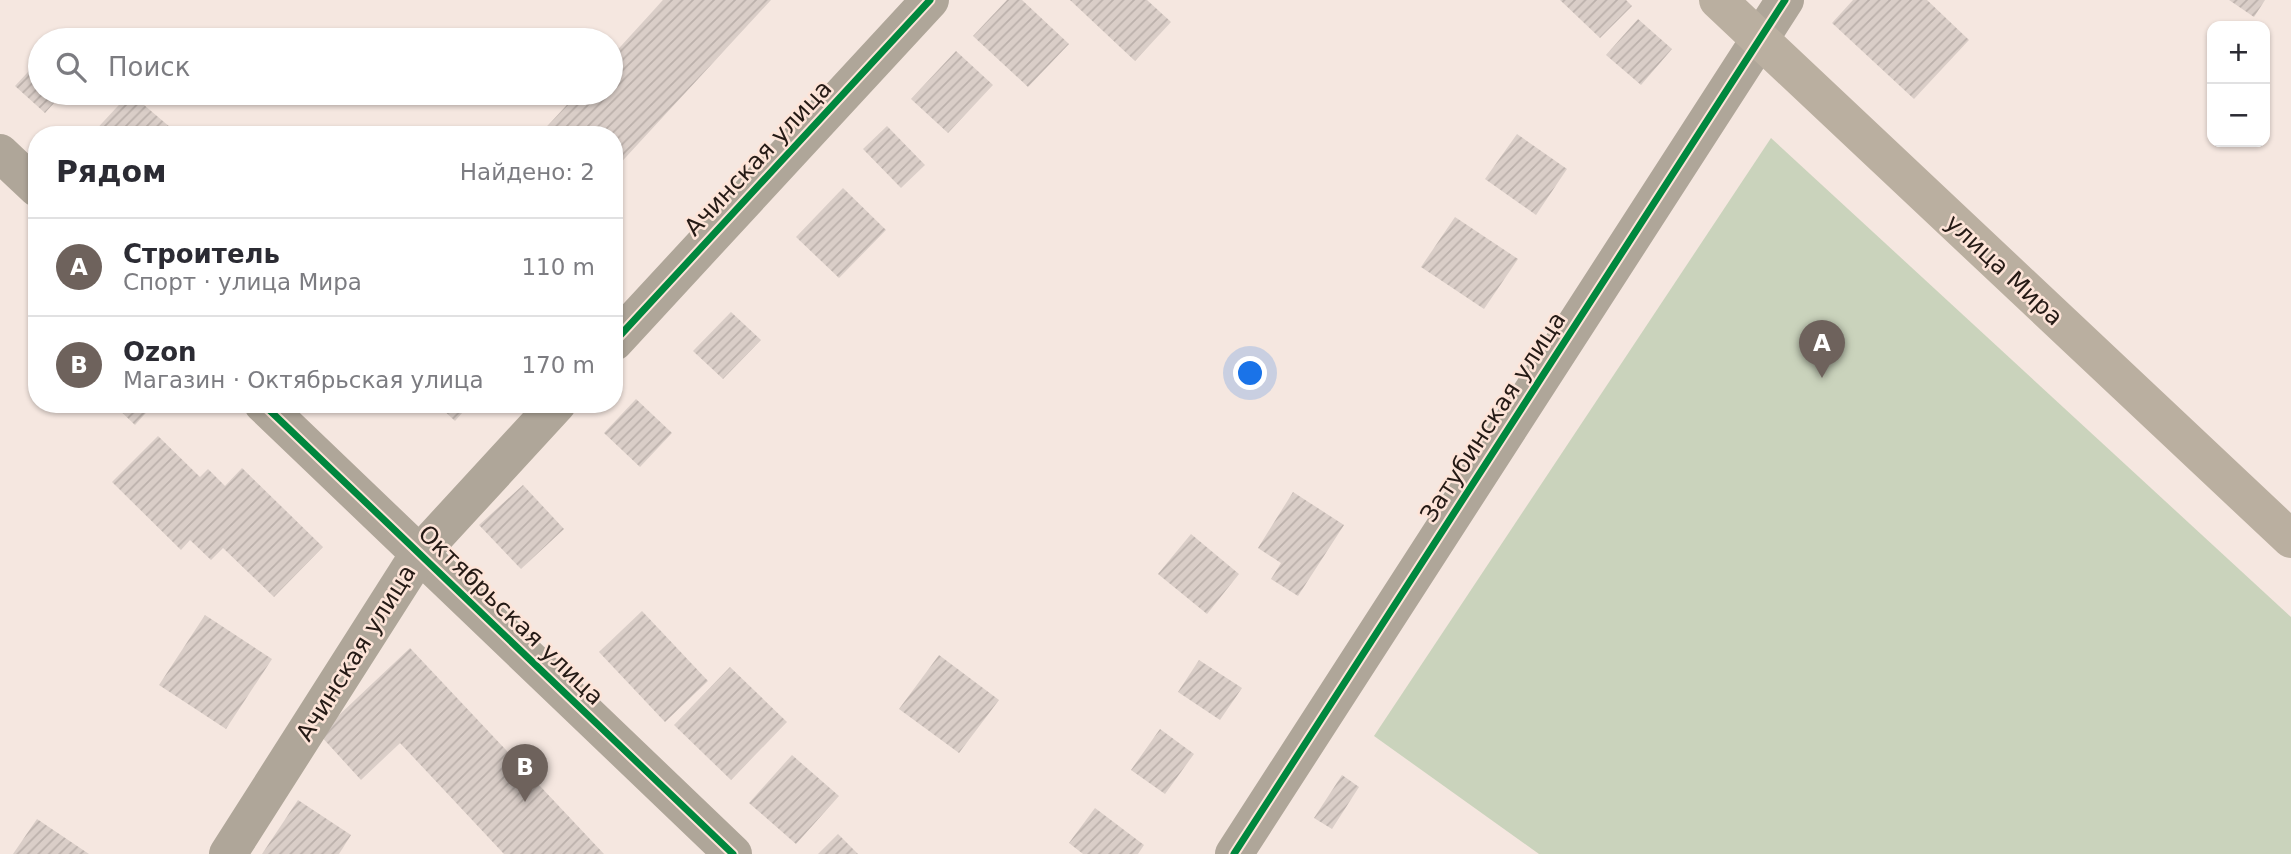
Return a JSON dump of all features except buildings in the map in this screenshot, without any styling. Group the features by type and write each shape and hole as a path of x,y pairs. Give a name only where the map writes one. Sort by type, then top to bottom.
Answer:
{"main road":[{"name":"улица Мира","path":"1718,0 2291,540"}],"street":[{"name":"Ачинская улица","path":"623,332 930,0"},
{"name":"Затубинская улица","path":"1234,854 1785,0"},
{"path":"0,153 28,179"},
{"name":"Октябрьская улица","path":"272,413 733,854"},
{"name":"Ачинская улица","path":"228,854 419,554 549,413"}],"green space":[{"path":"1771,138 2291,617 2291,854 1539,854 1374,736"}],"cycle path":[{"path":"623,332 930,0"},
{"path":"1234,854 1785,0"},
{"path":"272,413 733,854"}],"place":[{"name":"Строитель","path":"1822,378"},
{"name":"Ozon","path":"525,802"}]}
